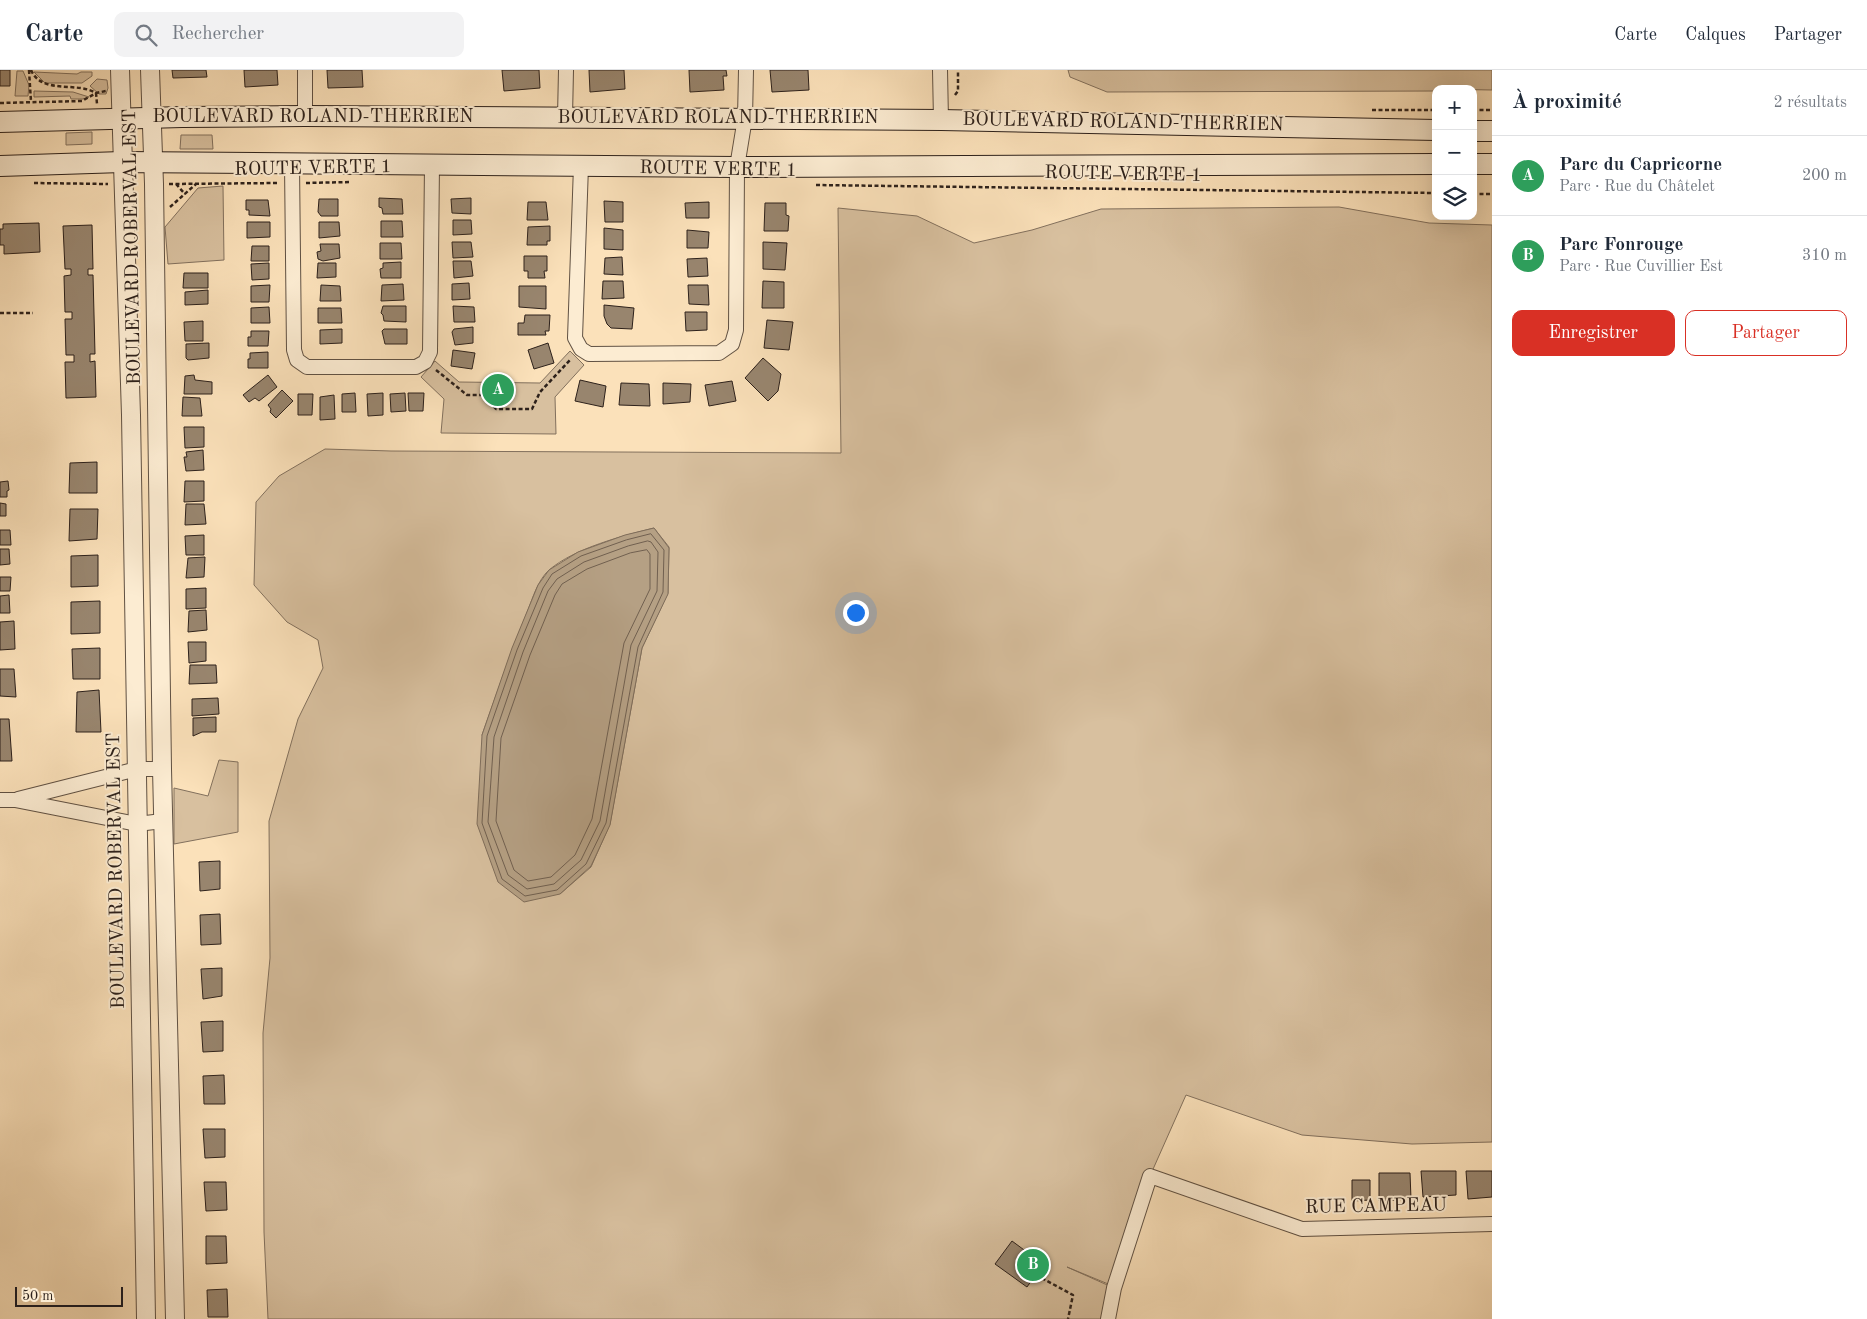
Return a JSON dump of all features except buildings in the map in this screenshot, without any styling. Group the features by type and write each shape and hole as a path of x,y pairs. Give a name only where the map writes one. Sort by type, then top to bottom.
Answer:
{"main road":[{"name":"BOULEVARD ROLAND-THERRIEN","path":"0,122 305,116 565,117 941,120 1432,130"},
{"path":"1477,131 1492,131"},
{"name":"BOULEVARD ROLAND-THERRIEN","path":"0,166 154,162 292,173 432,165 737,167 1432,164"},
{"path":"1477,164 1492,164"}],"street":[{"name":"BOULEVARD ROBERVAL EST","path":"120,70 122,184 131,423 146,1319"},
{"name":"BOULEVARD ROBERVAL EST","path":"150,70 154,162 162,769 175,1319"},
{"path":"305,70 305,116"},
{"path":"565,117 566,70"},
{"path":"581,166 575,338 581,349 590,354 719,353 732,344 736,330 737,167 745,118 746,70"},
{"path":"940,70 941,120"},
{"path":"292,173 294,350 297,360 307,367 416,367 426,362 430,352 432,165"},
{"path":"131,423 157,423"},
{"path":"15,800 137,769 162,769"},
{"path":"0,800 15,800 137,824 163,821"},
{"name":"RUE CAMPEAU","path":"1108,1319 1114,1288 1150,1176 1302,1229 1492,1224"}],"path":[{"path":"30,70 34,77 45,85 82,87 96,93"},
{"path":"30,70 30,102"},
{"path":"0,103 82,101 96,93"},
{"path":"96,93 97,120"},
{"path":"1477,110 1492,110"},
{"path":"99,163 100,184"},
{"name":"ROUTE VERTE 1","path":"154,184 196,184 292,173 357,182"},
{"path":"27,183 122,184"},
{"path":"176,184 185,194"},
{"path":"155,222 196,184"},
{"name":"ROUTE VERTE 1","path":"807,185 1432,193"},
{"path":"1477,194 1492,194"},
{"path":"0,313 33,313"},
{"path":"426,362 467,395 482,394 496,408 532,409 540,392 581,349"},
{"path":"1036,1275 1073,1295 1068,1319"}],"shaded area":[{"path":"1068,70 1492,70 1492,90 1477,90 1477,85 1432,85 1432,91 1107,92 1070,77"},
{"path":"17,71 23,71 29,85 28,96 15,96"},
{"path":"34,72 77,74 92,72 92,76 82,83 45,83"},
{"path":"97,79 107,80 108,88 106,94 99,94 90,86"},
{"path":"34,91 73,92 89,97 71,99 70,96 34,97"},
{"path":"92,132 92,144 66,145 66,133"},
{"path":"181,135 212,135 213,149 180,149"},
{"path":"223,186 224,260 168,264 165,227 198,188"},
{"path":"1339,207 1429,223 1492,225 1492,1142 1412,1144 1302,1135 1186,1095 1150,1176 1113,1286 1067,1267 1114,1288 1109,1319 268,1319 264,1232 263,1033 270,958 269,821 298,719 323,668 318,640 287,622 254,585 256,502 279,476 325,449 841,453 838,208 917,216 974,243 1032,230 1101,209","holes":["654,528 669,547 668,593 642,648 610,824 591,867 560,894 482,735 534,594 549,570 585,549"]},
{"path":"570,351 584,365 555,397 556,434 441,433 444,399 421,377 435,361 459,382 540,383"},
{"path":"219,760 238,762 238,832 174,844 174,788 208,796"}],"water":[{"path":"654,528 669,548 668,594 642,648 610,825 591,866 560,894 524,902 498,882 477,824 482,735 512,648 538,585 549,570 578,552 625,535"}],"place":[{"name":"Parc du Capricorne","path":"498,390"},
{"name":"Parc Fonrouge","path":"1033,1265"}]}
